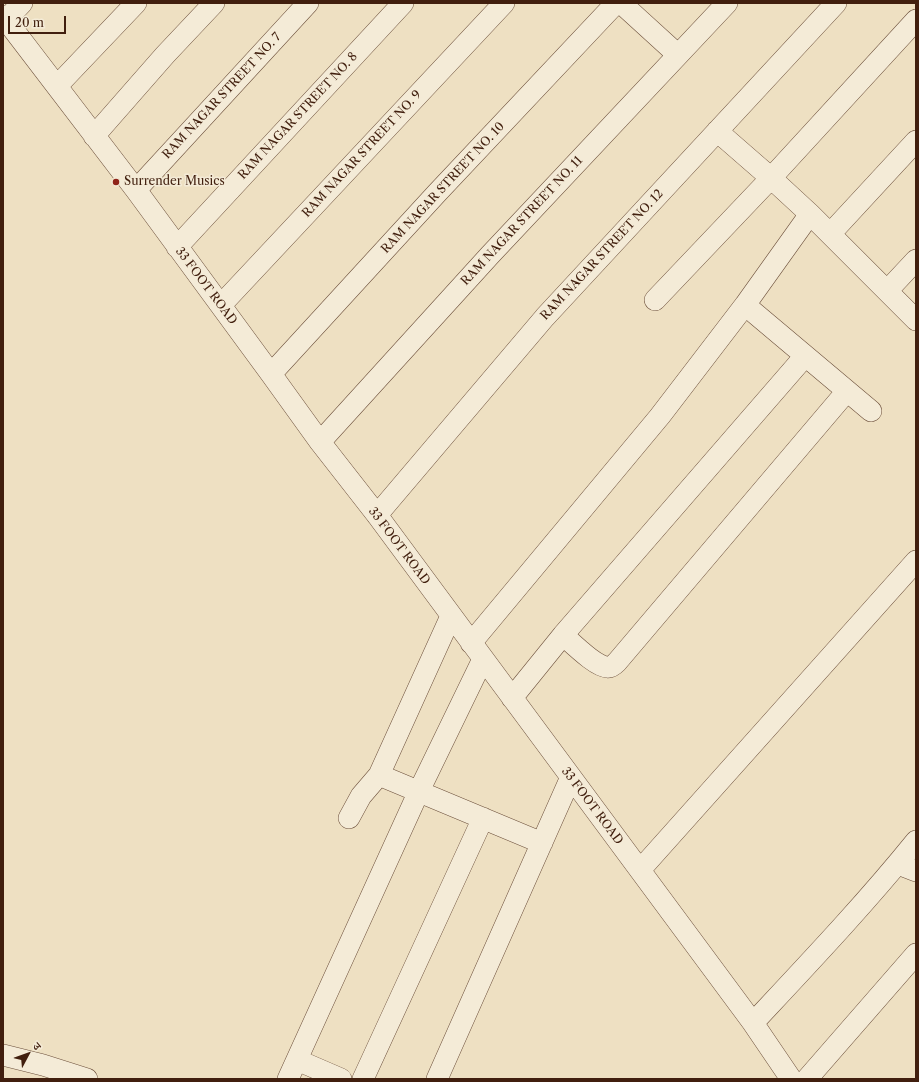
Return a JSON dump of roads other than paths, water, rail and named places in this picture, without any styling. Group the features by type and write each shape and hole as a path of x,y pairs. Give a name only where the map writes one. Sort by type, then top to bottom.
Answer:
{"street":[{"path":"4,18 22,3"},
{"path":"57,86 136,3"},
{"path":"94,136 165,55 214,3"},
{"name":"RAM NAGAR STREET NO. 7","path":"136,190 308,3"},
{"name":"RAM NAGAR STREET NO. 8","path":"177,247 403,3"},
{"name":"RAM NAGAR STREET NO. 9","path":"221,306 504,3"},
{"name":"RAM NAGAR STREET NO. 10","path":"271,374 437,193 616,3"},
{"path":"621,3 678,55"},
{"name":"RAM NAGAR STREET NO. 11","path":"320,442 490,255 727,3"},
{"name":"RAM NAGAR STREET NO. 12","path":"377,515 545,317 836,3"},
{"name":"33 FOOT ROAD","path":"4,18 136,190 320,442 377,515 754,1023 791,1079"},
{"path":"655,300 771,178 916,20"},
{"path":"717,131 810,214 916,320"},
{"path":"830,234 916,141"},
{"path":"288,1079 419,791 477,651 745,305 810,214"},
{"path":"887,291 916,260"},
{"path":"745,305 871,411"},
{"path":"512,698 563,635 805,356"},
{"path":"563,635 595,663 602,667 609,667 617,662 847,391"},
{"path":"640,870 916,561"},
{"path":"349,818 361,796 379,774 451,616"},
{"path":"379,774 542,843"},
{"path":"437,1079 571,777"},
{"path":"363,1079 483,818"},
{"path":"754,1023 822,948 907,867 916,841"},
{"path":"807,1079 916,954"},
{"path":"3,1055 41,1072 87,1079"},
{"path":"297,1060 341,1079"}],"place":[{"name":"Surrender Musics","path":"116,182"}]}
